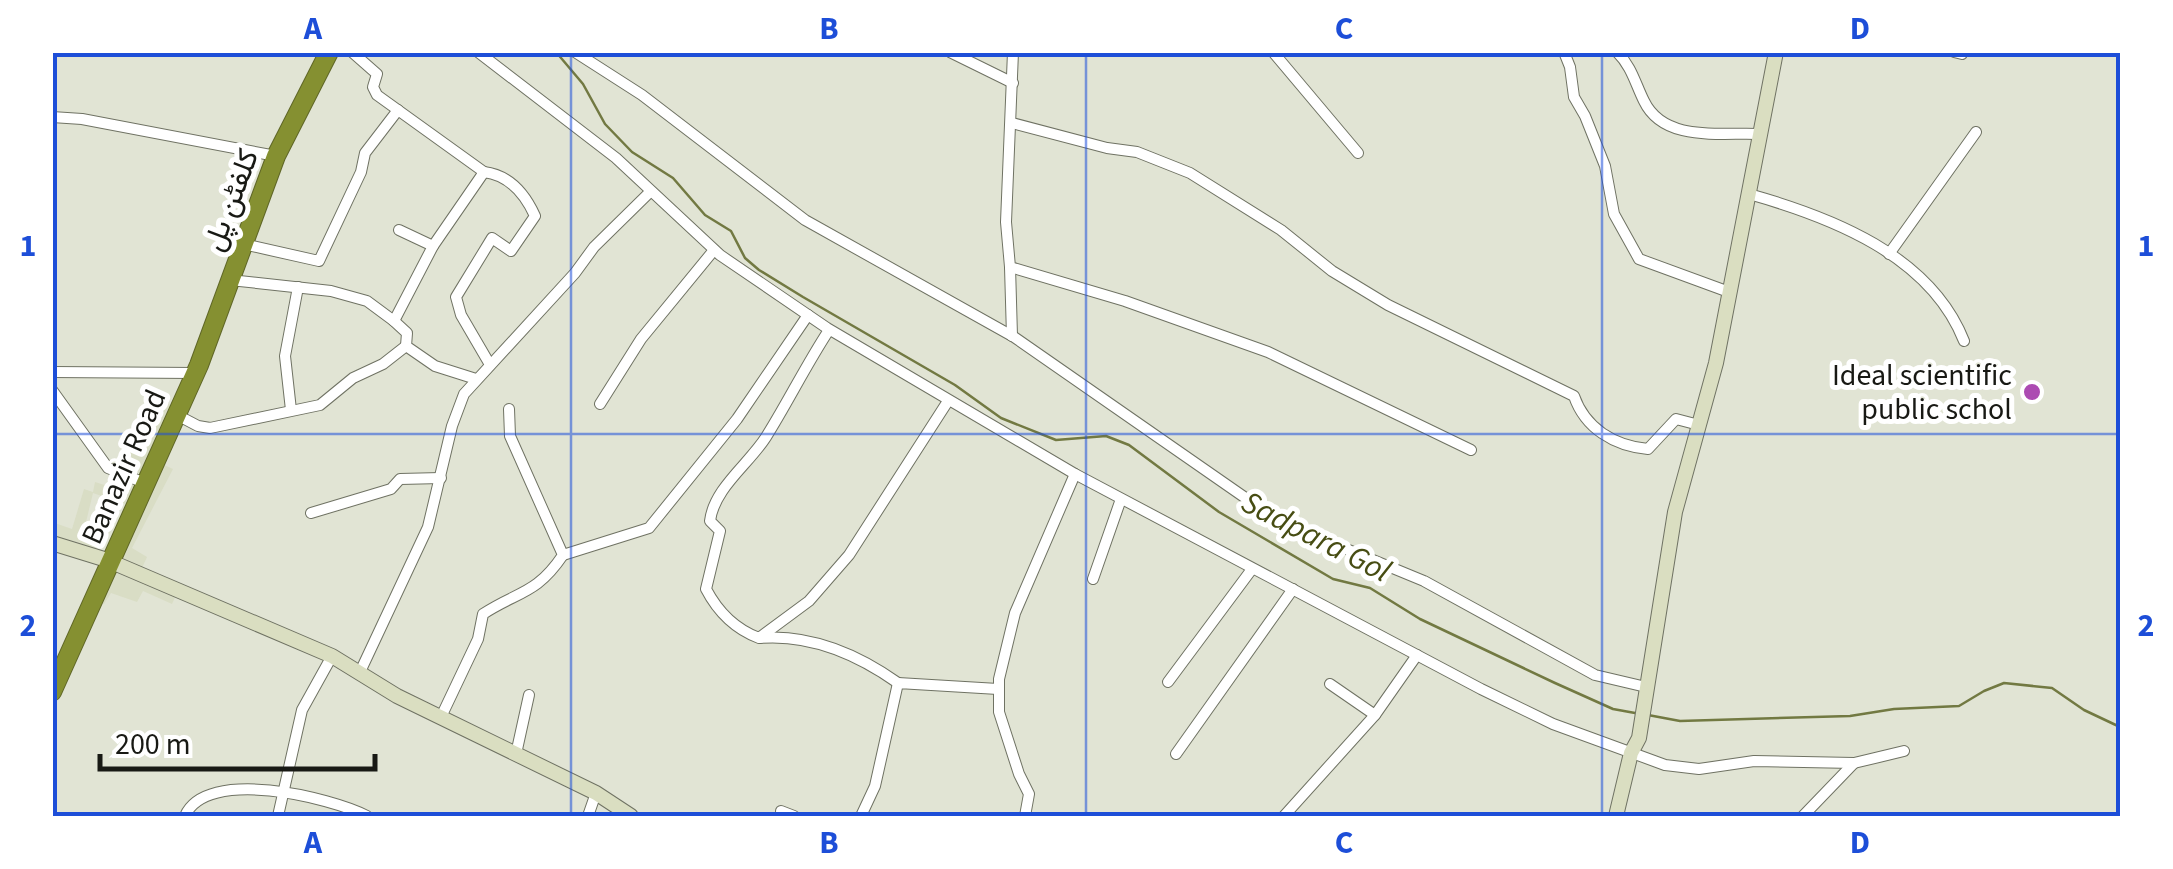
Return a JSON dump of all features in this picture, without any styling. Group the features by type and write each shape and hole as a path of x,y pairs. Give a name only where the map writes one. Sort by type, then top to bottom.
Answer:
{"highway":[{"name":"کلفٹن پل","path":"195,373 276,156 329,52"},
{"name":"Banazir Road","path":"52,692 195,373"}],"main road":[{"path":"1616,816 1639,738 1675,512 1716,363 1776,52"},
{"path":"52,543 112,562 332,656 397,696 596,793 631,816"}],"street":[{"path":"352,52 377,74 372,88 377,95 484,172 511,183 527,199 535,216 511,251 492,238 456,298 461,315 490,363"},
{"path":"478,52 616,158 714,250 829,330 1075,474 1554,724 1665,765 1698,769 1754,761 1854,764 1904,751"},
{"path":"574,52 642,95 806,220 1012,336 1262,508 1310,534 1424,581 1595,675 1647,690"},
{"path":"950,52 1012,82"},
{"path":"1012,336 1006,222 1013,52"},
{"path":"1273,52 1358,153"},
{"path":"1564,52 1574,98 1605,166 1614,214 1639,259 1729,292"},
{"path":"1617,52 1628,63 1646,107 1675,131 1760,134"},
{"path":"243,244 319,261 361,172 364,153 398,110"},
{"path":"52,117 82,119 276,156"},
{"path":"1012,123 1136,152 1190,172 1281,230 1332,271 1388,305 1574,396 1580,412 1610,438 1648,450 1676,419 1699,425"},
{"path":"1889,254 1976,132"},
{"path":"394,321 433,246 484,172"},
{"path":"360,672 428,527 457,407 490,363 650,192"},
{"path":"1748,194 1806,210 1889,254 1930,286 1954,316 1964,340"},
{"path":"399,230 433,246"},
{"path":"600,404 642,338 714,250"},
{"path":"1010,268 1125,301 1268,352 1471,450"},
{"path":"177,414 210,428 320,404 353,378 383,364 406,346 407,333 367,301 331,291 230,280"},
{"path":"291,410 285,356 298,287"},
{"path":"441,717 478,639 483,614 535,588 550,575 563,555 648,528 737,418 808,315"},
{"path":"829,330 762,443 711,510 710,521 720,531 706,589 726,618 759,638 801,637 848,654 898,683 998,689"},
{"path":"406,346 435,366 476,379"},
{"path":"52,372 195,373"},
{"path":"52,390 108,468 147,484"},
{"path":"759,638 809,601 848,555 948,401"},
{"path":"509,409 510,436 563,555"},
{"path":"1025,816 1028,794 999,712 998,689 1015,613 1075,474"},
{"path":"311,513 390,489 400,479 441,478"},
{"path":"1093,579 1122,499"},
{"path":"1168,682 1252,568"},
{"path":"1176,754 1293,589"},
{"path":"1284,816 1374,715 1418,655"},
{"path":"278,816 302,710 332,656"},
{"path":"861,816 875,786 898,683"},
{"path":"1330,684 1374,715"},
{"path":"516,754 529,695"},
{"path":"1804,816 1854,764"},
{"path":"185,816 189,807 203,798 248,790 283,790 366,816"},
{"path":"588,816 596,793"},
{"path":"781,810 794,816"}],"shaded area":[{"path":"151,399 171,405 140,473 127,474 123,445 143,441"},
{"path":"162,464 173,469 132,548 147,557 142,568 117,555"},
{"path":"125,479 135,484 125,504 93,493 86,522 111,530 101,548 88,548 53,536 52,522 72,529 84,489 93,492 95,482 117,489"},
{"path":"110,572 124,573 177,593 172,604 143,591 137,602 111,593 101,603 97,616 89,613"}],"waterway":[{"name":"Sadpara Gol","path":"556,52 583,84 605,124 632,152 673,178 705,215 731,231 745,258 759,270 803,297 955,385 1001,418 1056,440 1106,436 1129,445 1219,512 1333,579 1370,588 1420,619 1555,683 1613,709 1635,713"},
{"name":"Sadpara Gol","path":"1648,715 1680,721 1850,716 1959,706 2004,683 2052,688 2084,710 2120,727"}],"place":[{"name":"Ideal scientific public schol","path":"2032,392"}]}
